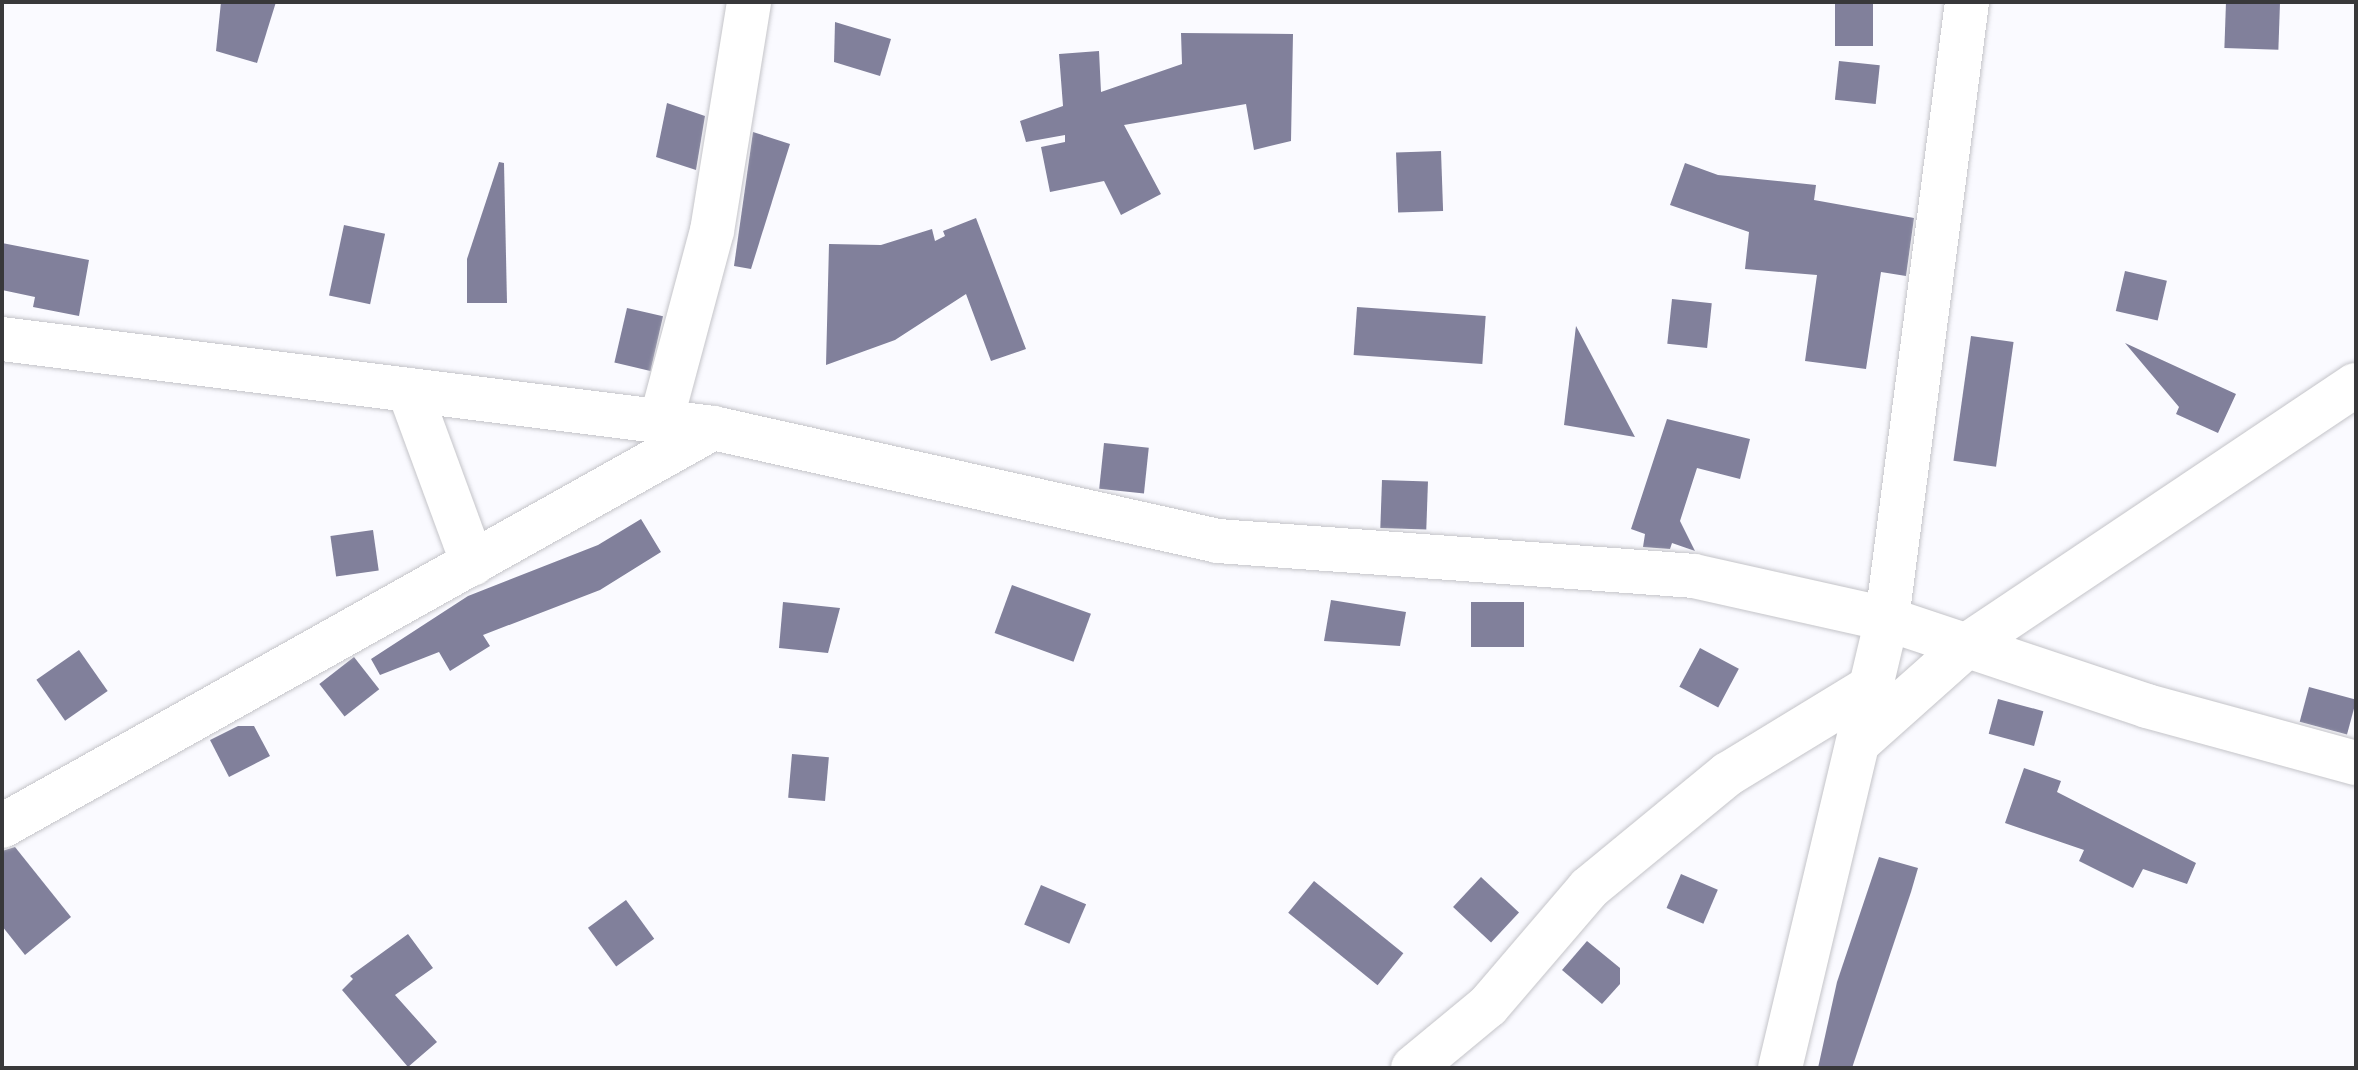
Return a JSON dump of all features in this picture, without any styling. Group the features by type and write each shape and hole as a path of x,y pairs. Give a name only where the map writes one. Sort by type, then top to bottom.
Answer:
{"street":[{"path":"661,421 712,231 749,2"},
{"path":"1780,1068 1861,740 1887,619 1967,2"},
{"path":"2,339 713,428 1218,541 1694,576 1887,619 1970,643 2147,706 2356,763"},
{"path":"1861,740 1970,643 2356,385"},
{"path":"409,390 473,564"},
{"path":"2,826 713,428"},
{"path":"1413,1068 1488,1006 1589,888 1728,774 1874,685"}],"building":[{"path":"221,2 276,2 257,63 216,51"},
{"path":"1835,2 1873,2 1873,46 1835,46"},
{"path":"2226,2 2280,4 2278,50 2224,48"},
{"path":"835,22 891,39 880,76 834,62"},
{"path":"1181,33 1293,34 1291,141 1254,150 1246,104 1124,125 1161,194 1121,215 1104,181 1050,192 1041,147 1065,142 1065,135 1026,142 1020,121 1063,106 1059,54 1099,51 1101,92 1182,64"},
{"path":"1839,61 1880,65 1876,104 1835,100"},
{"path":"667,103 705,116 696,170 656,157"},
{"path":"753,132 790,144 751,269 734,266"},
{"path":"1441,151 1443,211 1398,213 1396,153"},
{"path":"499,162 504,163 507,303 467,303 467,259"},
{"path":"1685,163 1718,175 1816,185 1814,200 1914,218 1906,276 1881,272 1866,369 1805,361 1817,275 1745,269 1749,232 1670,205"},
{"path":"976,218 1026,349 991,361 966,294 895,340 826,365 829,244 881,245 932,229 935,241 945,236 943,231"},
{"path":"344,225 385,234 370,304 329,295"},
{"path":"2,243 89,260 79,316 33,307 35,297 2,290"},
{"path":"2125,271 2167,281 2158,321 2116,311"},
{"path":"1672,299 1712,303 1707,348 1667,344"},
{"path":"1357,307 1486,316 1482,364 1354,355"},
{"path":"627,308 663,316 650,371 614,363"},
{"path":"1576,326 1635,437 1564,425"},
{"path":"1971,336 2014,342 1996,467 1953,461"},
{"path":"2125,343 2236,394 2218,433 2176,414 2179,407"},
{"path":"1667,419 1750,439 1740,479 1697,468 1680,521 1695,551 1672,543 1670,549 1643,547 1645,534 1631,529"},
{"path":"1104,443 1149,448 1144,493 1099,489"},
{"path":"1382,480 1428,482 1426,530 1380,528"},
{"path":"641,519 661,552 600,590 483,635 490,646 450,671 439,652 380,675 371,659 468,596 598,545"},
{"path":"373,530 379,571 336,577 330,536"},
{"path":"1012,585 1091,614 1073,662 995,633"},
{"path":"1331,600 1406,612 1400,646 1324,641"},
{"path":"783,602 840,608 828,653 779,648"},
{"path":"1471,602 1524,602 1524,647 1471,647"},
{"path":"1700,648 1739,669 1718,708 1679,687"},
{"path":"79,650 108,691 65,721 36,680"},
{"path":"354,657 379,689 345,716 319,684"},
{"path":"2309,687 2356,700 2347,734 2300,722"},
{"path":"1998,699 2043,711 2034,746 1989,734"},
{"path":"238,726 254,726 270,756 229,777 210,740"},
{"path":"792,754 829,757 825,801 788,798"},
{"path":"2024,768 2061,781 2057,792 2196,863 2187,884 2143,869 2133,888 2079,861 2084,850 2005,823"},
{"path":"15,847 71,917 25,955 2,926 2,851"},
{"path":"1879,857 1918,868 1852,1068 1818,1068 1837,982"},
{"path":"1681,874 1718,890 1703,924 1667,908"},
{"path":"1481,877 1519,912 1491,942 1453,907"},
{"path":"1314,881 1403,953 1378,985 1288,913"},
{"path":"1041,885 1086,904 1069,944 1024,925"},
{"path":"626,900 654,939 616,966 588,928"},
{"path":"408,934 433,968 395,995 437,1042 408,1067 342,990 353,979 350,976"},
{"path":"1587,941 1620,968 1620,984 1602,1004 1562,970"}]}
